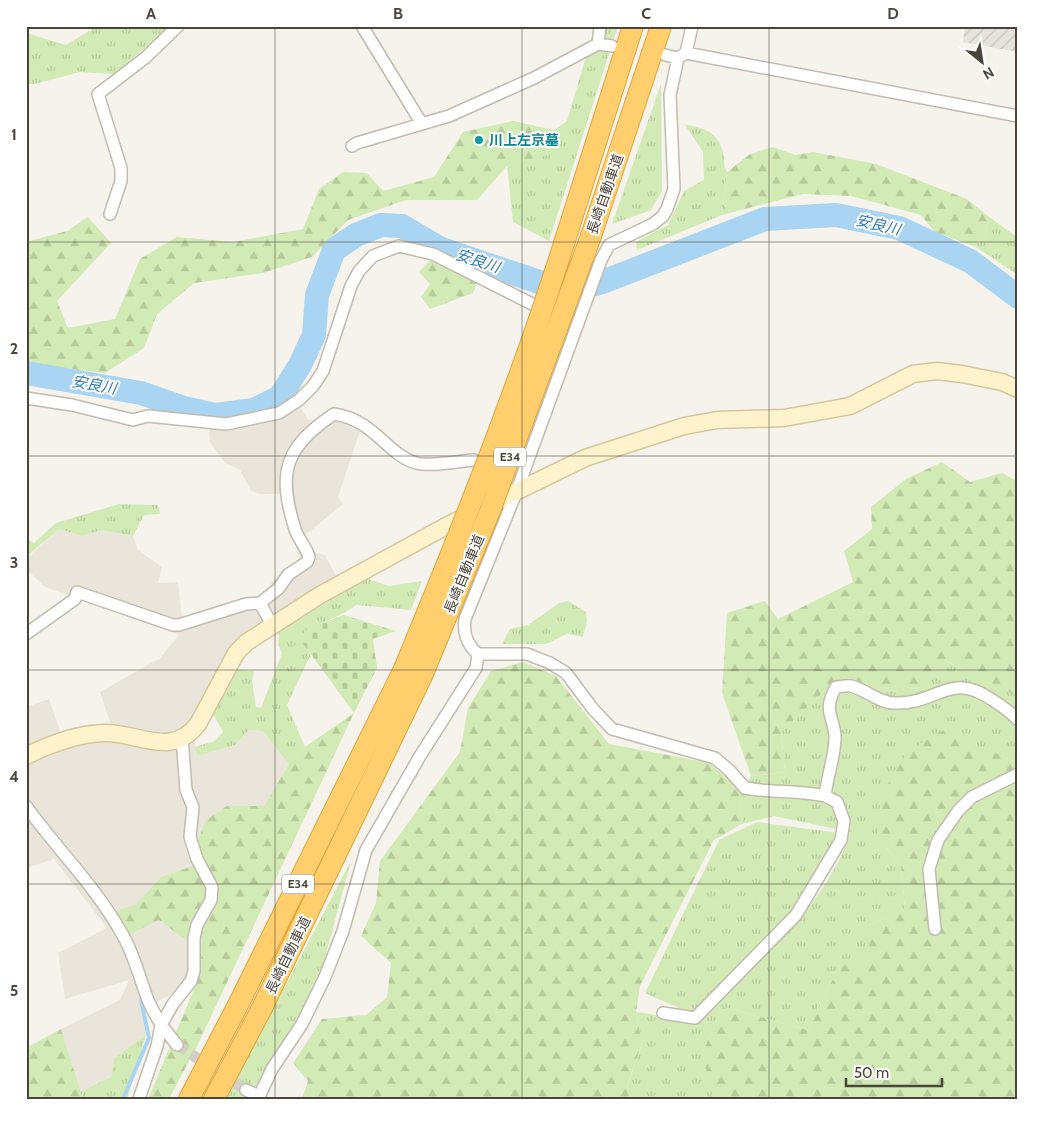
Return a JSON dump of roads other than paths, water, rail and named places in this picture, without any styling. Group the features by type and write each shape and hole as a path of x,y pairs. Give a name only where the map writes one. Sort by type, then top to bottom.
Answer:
{"highway":[{"name":"長崎自動車道","path":"189,1099 413,672 536,333 633,26"},
{"name":"長崎自動車道","path":"214,1099 262,1008 413,672 490,511 591,236 661,26"}],"street":[{"path":"110,214 121,181 121,168 98,94 145,58 178,26"},
{"path":"362,26 422,124"},
{"path":"598,44 600,26"},
{"path":"663,1013 695,1018 796,916 841,840 844,821 837,802 825,796 811,793 772,793 745,788 715,758 612,729 593,709 566,673 550,663 528,654 478,654 472,649 464,630 465,619 516,492 601,260 609,245 653,224 667,209 674,189 670,95 692,26"},
{"path":"352,146 449,116 481,103 598,44 612,46"},
{"path":"665,55 682,55 1018,116"},
{"path":"26,398 106,412 124,420 148,416 226,424 279,413 299,400 313,386 323,371 351,286 359,271 373,256 399,246 433,254 534,305 550,309 576,310 585,307"},
{"path":"26,756 79,735 106,733 168,742 182,738 198,724 236,653 247,642 320,595 448,525 585,458 684,426 717,420 784,418 815,414 850,406 913,374 937,371 962,374 1002,382 1018,390"},
{"path":"26,634 75,599 77,592 173,625 246,604 260,603 278,589 288,574 307,562 309,557 295,530 288,497 287,475 290,455 301,440 316,426 334,414 348,416 374,430 402,455 417,463 474,460"},
{"path":"260,603 272,625"},
{"path":"246,1090 259,1097 272,1069 302,1024 325,977 342,931 366,850 420,756 476,668 478,654"},
{"path":"825,796 835,739 829,714 830,697 836,687 850,686 892,703 930,698 948,689 962,686 979,691 1013,714 1018,720"},
{"path":"139,1099 157,1046 161,1025 173,1004 191,981 194,971 194,938 197,925 211,900 212,887 197,859 190,837 194,808 186,790 182,738"},
{"path":"935,929 929,869 938,840 958,811 972,797 1018,774"},
{"path":"26,806 61,852 96,892 121,931 131,949 148,1000 161,1025 177,1045"}],"waterway":[{"name":"安良川","path":"26,373 141,393 184,408 215,415 254,410 280,397 300,365 314,335 317,295 334,250 356,235 381,225 402,226 441,249 569,292 605,281 765,219 836,215 899,228 970,261 1018,297"},
{"path":"123,1099 149,1038 141,1000"}],"tunnel":[{"path":"177,1045 246,1090"}],"place":[{"name":"川上左京墓","path":"479,140"}]}
